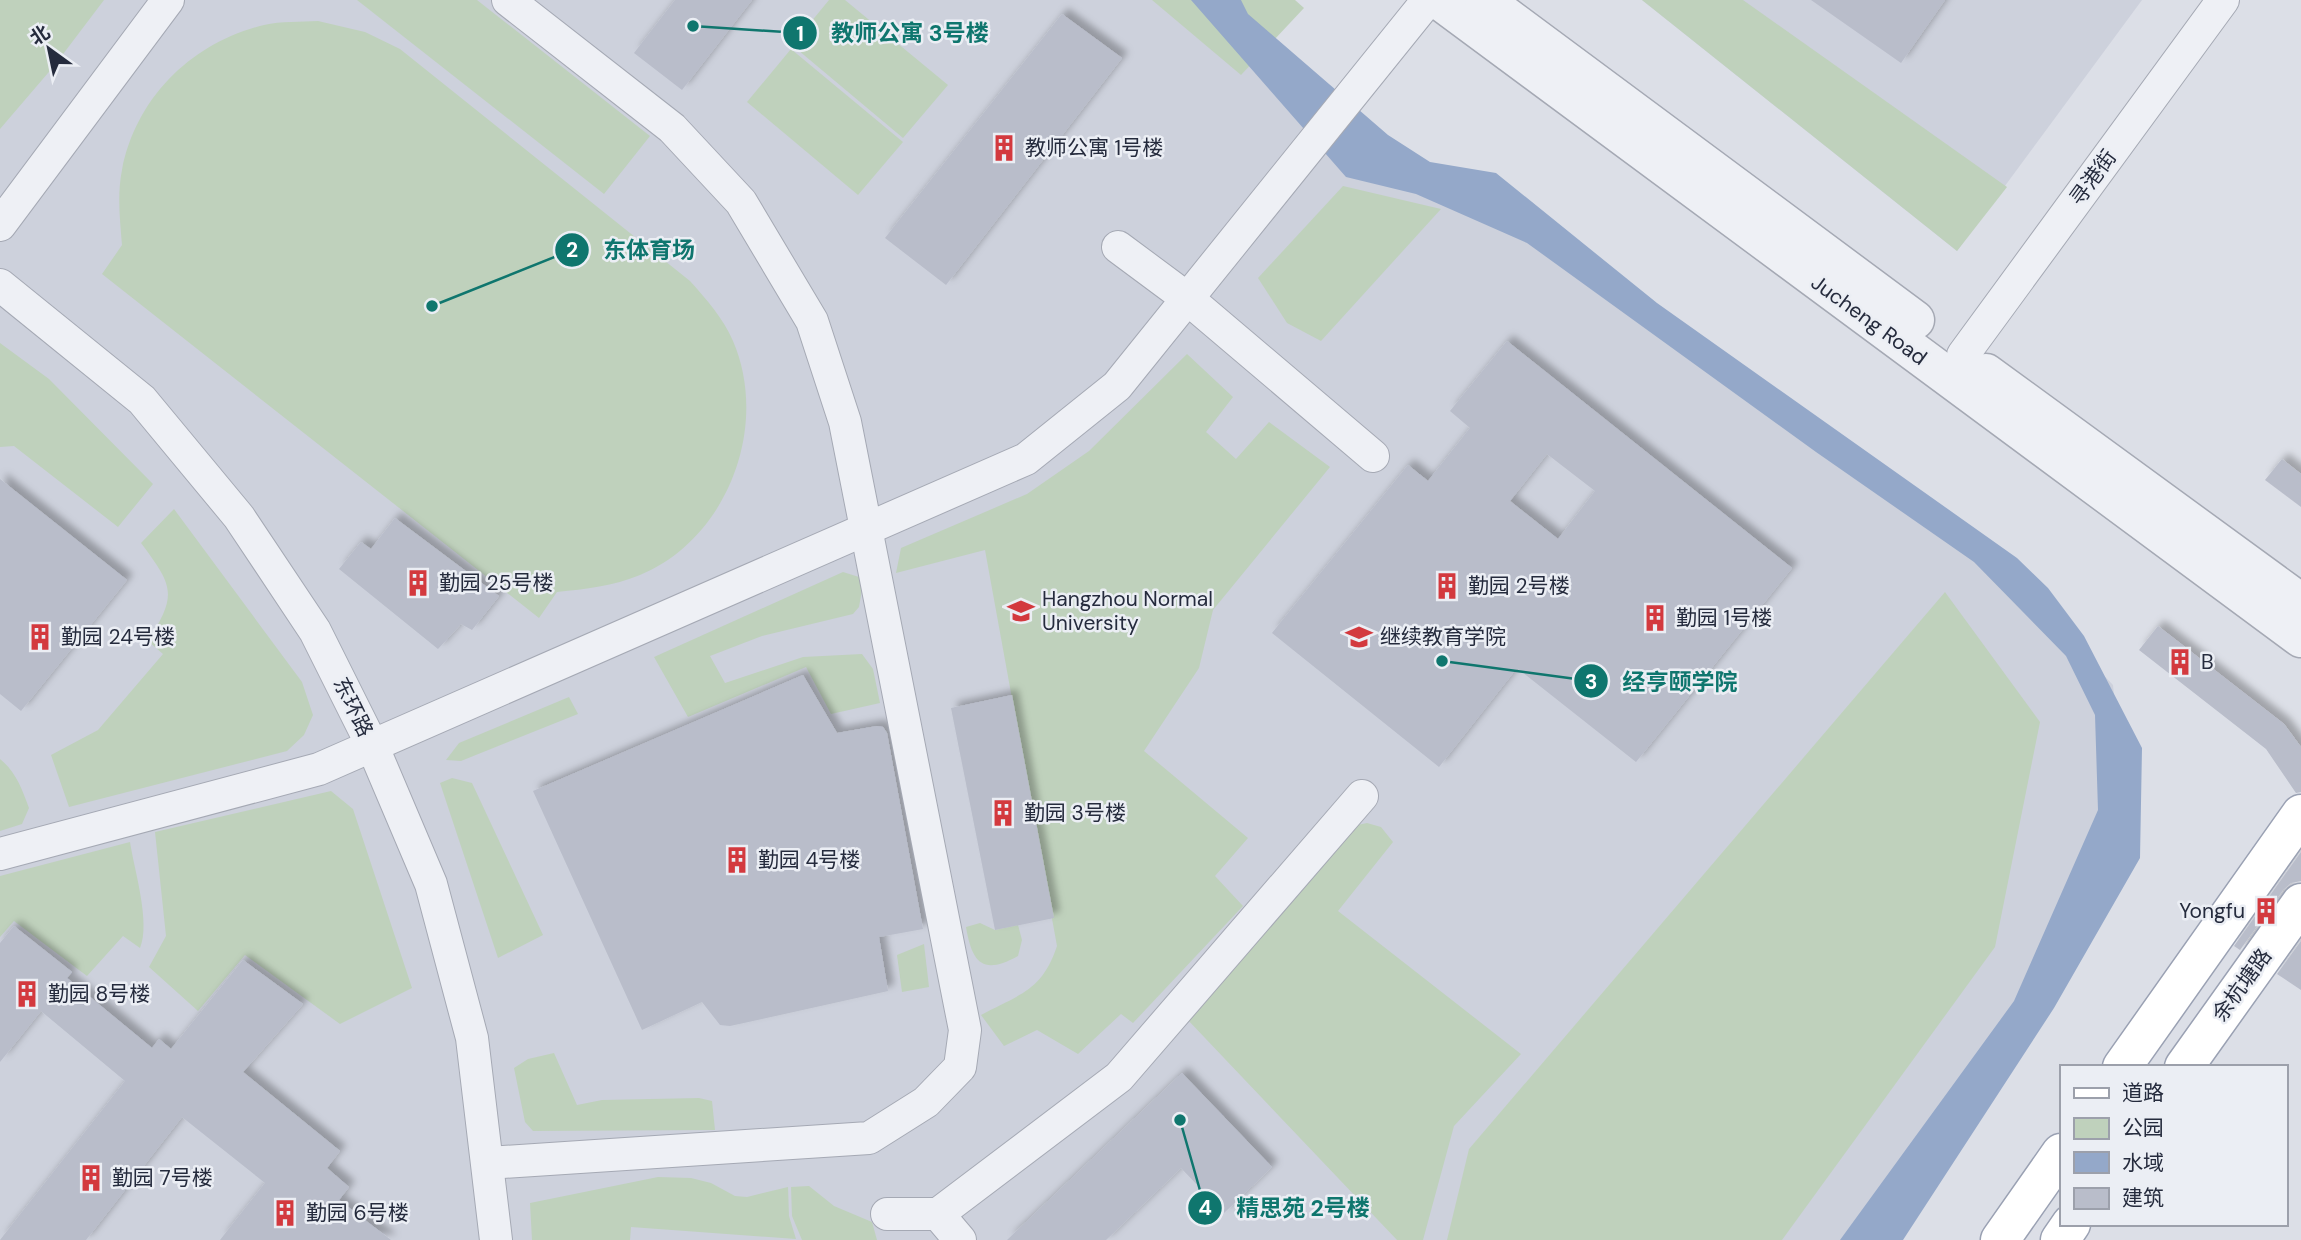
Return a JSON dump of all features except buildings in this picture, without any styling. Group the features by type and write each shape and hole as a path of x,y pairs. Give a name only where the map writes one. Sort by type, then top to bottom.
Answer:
{"main road":[{"path":"2123,1065 2301,814"},
{"name":"余杭塘路","path":"2185,1065 2301,903"},
{"path":"2000,1240 2060,1154"}],"street":[{"path":"0,225 168,0"},
{"path":"488,1163 869,1138 926,1102 960,1067 965,1030 845,422 812,321 741,202 672,128 508,0"},
{"path":"0,854 320,769 1026,459 1117,386 1428,0"},
{"name":"Jucheng Road","path":"1438,0 2301,638"},
{"name":"Jucheng Road","path":"1484,0 2301,603"},
{"name":"寻港街","path":"1963,355 2223,0"},
{"path":"1118,247 1188,299 1373,456"},
{"name":"东环路","path":"0,285 142,400 239,517 315,631 372,745 431,884 462,992 481,1092 496,1240"},
{"path":"887,1214 938,1214 1119,1077 1362,796"},
{"path":"938,1214 960,1240"}],"shaded area":[{"name":"Hangzhou Normal University","path":"0,0 1222,0 1276,72 1515,220 1971,537 2113,685 2128,835 1857,1240 0,1240"},
{"path":"1642,0 2142,0 1957,251"}],"green space":[{"path":"0,0 104,0 54,66 0,129"},
{"path":"357,0 477,0 650,136 604,194"},
{"path":"829,0 845,0 948,85 903,138 792,45"},
{"path":"1152,0 1295,0 1304,8 1241,75"},
{"path":"1642,0 1743,0 2007,187 1957,251"},
{"path":"318,21 365,32 400,49 690,281 719,317 733,341 743,374 746,409 743,443 733,477 717,508 696,535 670,558 640,575 620,582 557,592 539,618 102,274 122,245 120,179 129,144 154,97 172,76 192,59 238,33 284,22"},
{"path":"791,49 903,142 858,195 747,102"},
{"path":"1343,186 1441,209 1321,341 1287,323 1258,278"},
{"path":"0,343 49,379 153,484 118,527 14,446 0,447"},
{"path":"1187,354 1233,397 1206,432 1236,459 1269,422 1330,467 1213,610 1199,668 1144,751 1248,838 1215,876 1243,906 1133,1023 1121,1014 1078,1054 1037,1030 1004,1046 981,1015 1018,996 1037,982 1057,946 985,550 896,573 901,548 1027,494 1089,451"},
{"path":"174,509 302,682 313,715 304,735 287,751 69,807 51,755 98,730 163,654 148,641 164,612 168,590 160,570 141,543"},
{"path":"843,572 859,577 863,584 859,607 853,614 762,636 710,656 725,683 803,657 862,654 873,669 880,703 831,714 806,667 688,717 654,657"},
{"path":"1945,592 2040,722 1995,947 1782,1240 1447,1240 1469,1149"},
{"path":"569,697 578,714 461,761 446,760 459,743"},
{"path":"0,759 14,775 29,808 22,824 0,831"},
{"path":"452,778 472,783 543,935 498,958 440,783"},
{"path":"331,791 353,809 412,988 340,1024 245,955 198,1011 149,967 166,936 155,832"},
{"path":"1367,823 1381,827 1393,842 1338,911 1521,1054 1454,1126 1423,1240 1397,1240 1186,1018 1353,826"},
{"path":"130,842 143,911 144,925 140,948 123,936 87,976 14,921 0,937 0,876"},
{"path":"980,923 995,930 1018,925 1022,940 1018,956 996,965 981,962 972,949 966,927"},
{"path":"924,944 929,987 902,992 897,955"},
{"path":"554,1053 577,1105 602,1100 699,1098 712,1101 715,1130 533,1131 525,1122 514,1068 528,1059"},
{"path":"658,1177 691,1178 711,1183 735,1196 747,1197 788,1187 789,1216 796,1239 631,1227 630,1240 532,1240 530,1203"},
{"path":"809,1186 834,1206 872,1222 877,1240 802,1240 792,1216 791,1187"}],"water":[{"path":"1191,0 1241,0 1248,14 1388,135 1430,162 1496,173 1657,303 2017,558 2048,588 2084,636 2142,748 2140,858 2054,1008 1903,1240 1840,1240 2014,1001 2098,810 2095,715 2066,656 1974,562 1816,452 1527,243 1416,194 1346,177"}],"place":[{"name":"教师公寓 3号楼","path":"693,26"},
{"name":"教师公寓 1号楼","path":"1004,148"},
{"name":"东体育场","path":"432,306"},
{"name":"勤园 25号楼","path":"418,583"},
{"name":"勤园 2号楼","path":"1447,586"},
{"name":"Hangzhou Normal University","path":"1021,611"},
{"name":"勤园 1号楼","path":"1655,618"},
{"name":"勤园 24号楼","path":"40,637"},
{"name":"继续教育学院","path":"1359,637"},
{"name":"经亨颐学院","path":"1442,661"},
{"name":"B","path":"2180,662"},
{"name":"勤园 3号楼","path":"1003,813"},
{"name":"勤园 4号楼","path":"737,860"},
{"name":"Yongfu","path":"2266,911"},
{"name":"勤园 8号楼","path":"27,994"},
{"name":"精思苑 2号楼","path":"1180,1120"},
{"name":"勤园 7号楼","path":"91,1178"},
{"name":"勤园 6号楼","path":"285,1213"}]}
